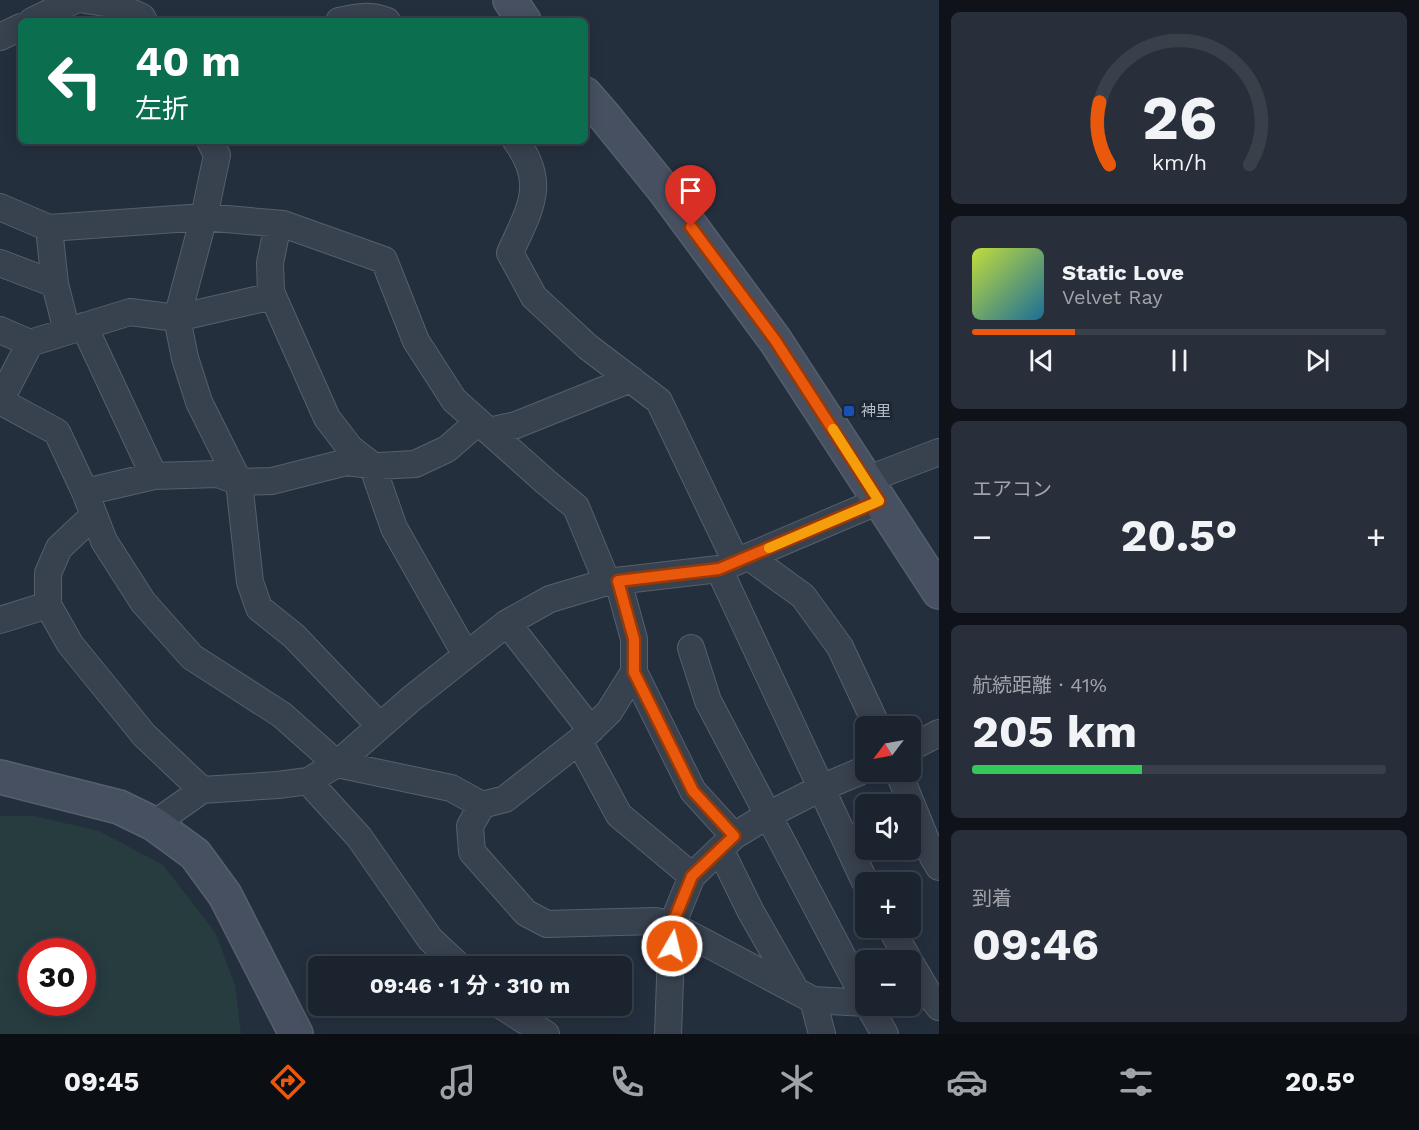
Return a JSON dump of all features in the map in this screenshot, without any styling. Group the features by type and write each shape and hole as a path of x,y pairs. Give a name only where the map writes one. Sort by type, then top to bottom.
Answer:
{"main road":[{"path":"510,0 522,18"},
{"path":"588,97 665,191 775,340 939,592"},
{"path":"0,777 119,807 154,824 195,854 225,895 296,1034"}],"street":[{"path":"38,18 75,0"},
{"path":"85,0 112,4 142,18"},
{"path":"354,18 364,16 380,18"},
{"path":"0,37 18,28"},
{"path":"518,144 526,154 534,181 531,207 510,253 534,297 588,346 659,401 734,563 821,788 860,872"},
{"path":"218,146 204,217 177,318 185,358 199,402 238,482 250,582 259,608 294,636 380,726"},
{"path":"0,207 49,228 204,217 283,224 384,260 416,341 454,400 576,507 613,581 634,639 634,672 693,791 727,842 751,912 805,996 822,1034"},
{"path":"278,224 270,263 271,292 327,418 350,448 372,465 394,528 466,655"},
{"path":"49,228 55,284 76,329 154,476"},
{"path":"0,262 55,284"},
{"path":"0,330 30,343 130,312 177,318 273,296"},
{"path":"30,343 0,402 57,432 104,541 143,602 192,657 282,715 337,764 451,788 482,805 505,799 585,736 609,712 634,672"},
{"path":"202,790 144,735 70,644 48,605 48,573 59,548 89,503 154,476 218,474 238,482 272,481 347,462 372,465 415,464 447,449 484,426 516,425 631,380"},
{"path":"154,824 202,790 308,781 337,764 411,699 507,623 550,599 613,581 734,563 872,491 939,452"},
{"path":"734,563 803,596 840,647 872,716"},
{"path":"0,620 48,605"},
{"path":"507,623 585,736 619,815 692,876"},
{"path":"691,648 708,701 855,982"},
{"path":"921,742 939,733"},
{"path":"668,1034 672,925 692,876 727,842 768,814 855,774"},
{"path":"308,781 359,837 430,939 448,956"},
{"path":"902,782 939,867"},
{"path":"482,805 470,826 472,852 526,913 547,924 656,921 672,925 805,996 855,1002"},
{"path":"921,982 930,999"},
{"path":"517,1016 546,1034"},
{"path":"874,1016 885,1034"}],"green space":[{"path":"0,816 34,816 99,831 163,865 215,932 235,985 241,1034 0,1034"}],"slow traffic":[{"path":"769,548 879,501 833,429"}],"place":[{"name":"神里","path":"849,411"}],"route":[{"path":"672,946 672,925 692,876 734,836 693,791 634,672 634,639 618,581 719,569 879,501 775,340 691,227"}]}
